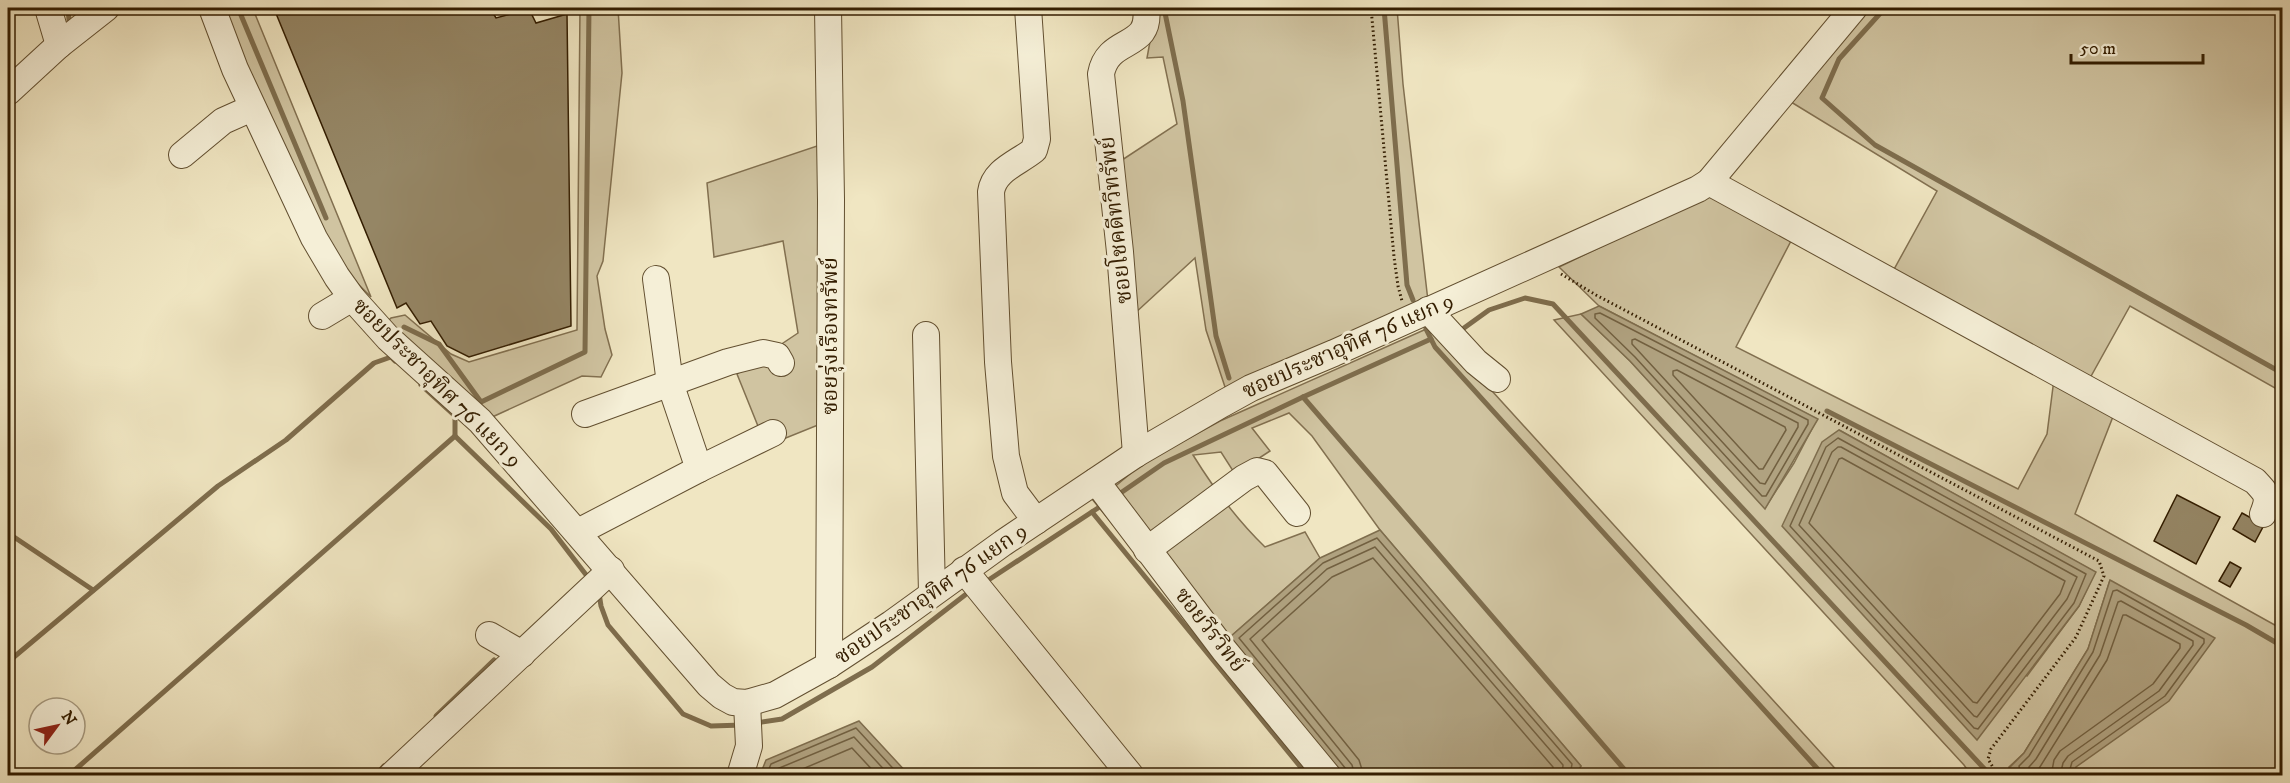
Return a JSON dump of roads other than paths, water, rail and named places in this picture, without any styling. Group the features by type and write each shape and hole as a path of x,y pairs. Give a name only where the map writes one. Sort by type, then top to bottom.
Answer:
{"street":[{"path":"48,8 59,45"},
{"path":"8,92 59,45 106,8"},
{"name":"ซอยประชาอุทิศ 76 แยก 9","path":"212,8 252,108 314,238 352,298 388,338 480,421 709,685 733,702 747,703 775,695 830,665 1095,481 1136,454 1251,387 1682,198 1709,182 1854,8"},
{"name":"ซอยรุ่งเรืองทรัพย์","path":"828,8 831,200 830,665"},
{"path":"1028,8 1037,139 1035,150 997,175 992,182 991,192 998,362 1006,456 1015,494 1036,521"},
{"name":"ซอยโชคดีทวีทรัพย์","path":"1136,454 1121,264 1101,74 1103,64 1112,51 1143,33 1148,21 1146,8"},
{"path":"182,155 223,121 252,108"},
{"path":"1709,182 2255,481 2266,493 2267,503 2263,514"},
{"path":"656,279 670,383 699,469"},
{"path":"322,316 352,298"},
{"path":"1418,315 1497,379"},
{"path":"926,335 932,592"},
{"path":"585,414 728,362 763,353 777,357 781,363"},
{"path":"578,532 773,433"},
{"path":"1147,550 1244,478 1257,471 1265,473 1297,513"},
{"name":"ซอยวีรวิทย์","path":"1095,481 1224,650 1328,776"},
{"path":"391,776 611,570"},
{"path":"964,570 1131,776"},
{"path":"489,635 522,654"},
{"path":"740,776 749,746 747,703"}],"water":[{"path":"1599,306 1818,419 1765,509 1630,361 1581,314"},
{"path":"1839,430 2096,572 2079,606 1977,740 1782,526 1822,442"},
{"path":"1380,530 1581,766 1574,776 1343,775 1230,637 1320,558"},
{"path":"2110,580 2215,638 2169,701 2076,767 2073,775 2018,775 2009,768 2024,753 2088,649"},
{"path":"859,721 909,775 760,775 766,760"}],"waterway":[{"path":"68,8 69,20"},
{"path":"238,8 326,218"},
{"path":"404,327 439,344 481,402 585,352 589,8"},
{"path":"1164,8 1183,101 1216,336 1229,378"},
{"path":"1384,8 1407,285 1413,300"},
{"path":"1885,8 1839,59 1822,98 1875,145 2282,373"},
{"path":"1464,328 1489,310 1525,298 1553,304 1991,776"},
{"path":"1426,329 1435,347 1824,776"},
{"path":"1122,492 1164,463 1431,339"},
{"path":"8,662 218,486 286,440 374,363 391,357 395,361"},
{"path":"421,385 455,416 455,436 551,529 590,580"},
{"path":"1303,397 1630,776"},
{"path":"1827,411 2246,625 2282,646"},
{"path":"68,776 455,436"},
{"path":"990,579 1098,508"},
{"path":"1092,512 1308,776"},
{"path":"8,533 93,590"},
{"path":"599,593 608,625 683,714 711,726 743,725"},
{"path":"755,723 782,719 872,667 965,595"},
{"path":"436,716 494,660"},
{"path":"375,776 384,766"}]}
